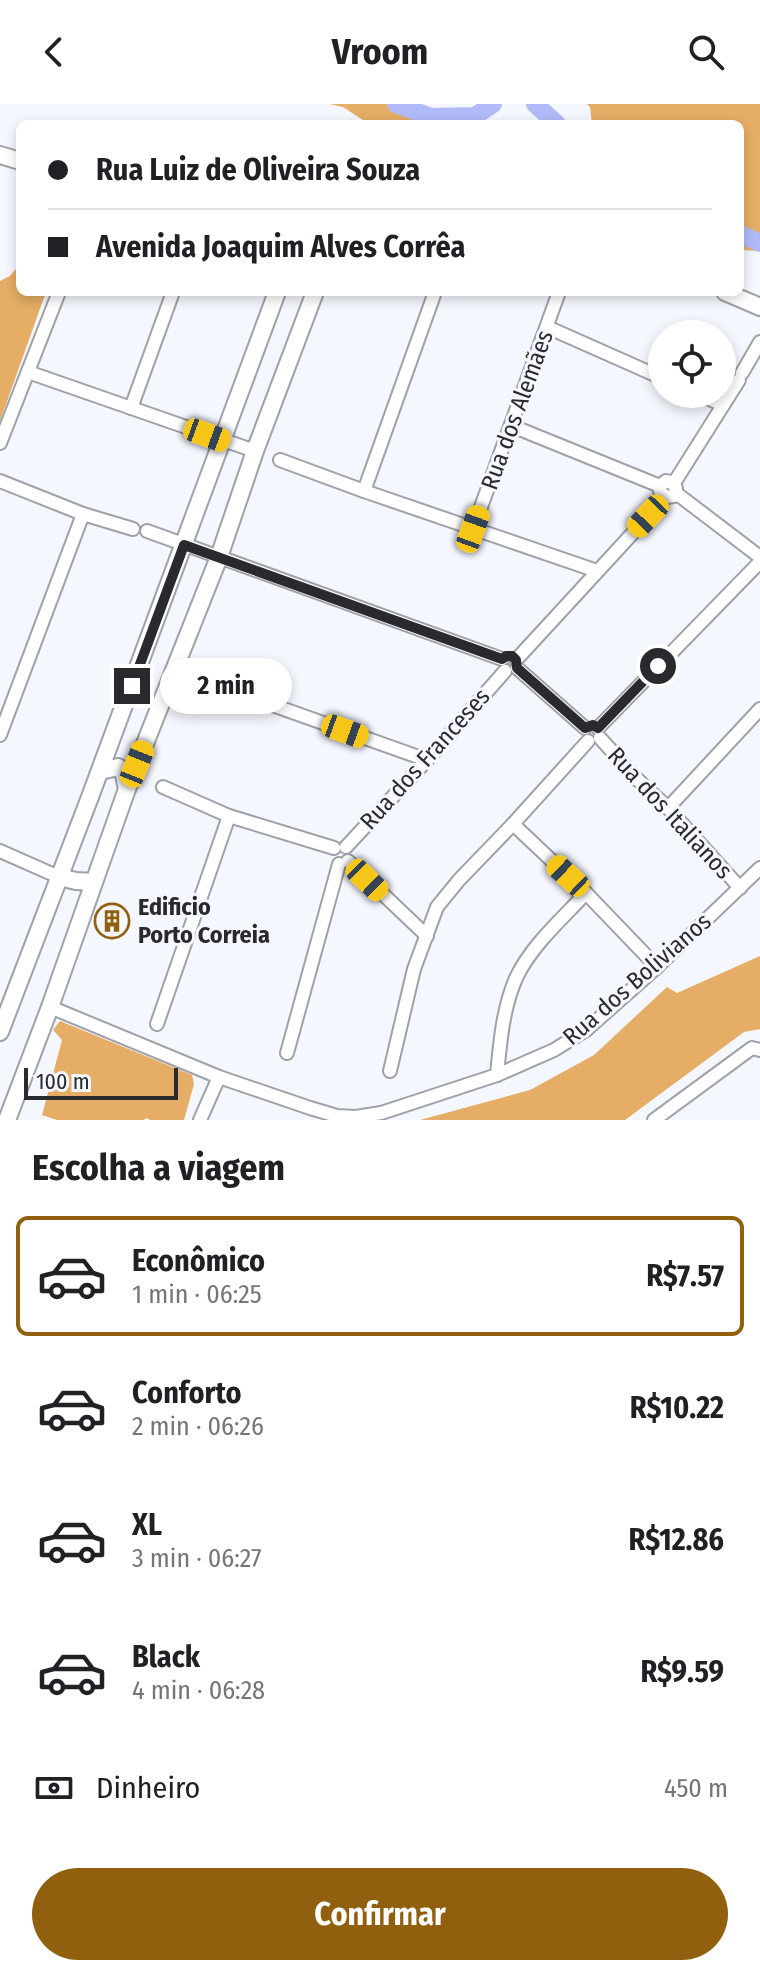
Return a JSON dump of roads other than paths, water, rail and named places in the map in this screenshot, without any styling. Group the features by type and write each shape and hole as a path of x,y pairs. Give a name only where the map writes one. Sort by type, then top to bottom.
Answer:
{"main road":[{"path":"0,1032 276,296"},
{"path":"7,1120 127,789 219,557 313,296"},
{"path":"734,296 760,307"},
{"path":"100,771 112,766 123,770 127,789"},
{"path":"59,877 94,882"}],"street":[{"path":"0,443 57,296"},
{"path":"131,408 172,296"},
{"path":"364,491 434,296"},
{"name":"Rua dos Alemães","path":"473,529 558,296"},
{"path":"547,327 648,372"},
{"name":"Rua dos Franceses","path":"736,383 760,342"},
{"path":"28,372 255,451"},
{"name":"Rua dos Franceses","path":"340,847 427,760 669,490 721,408"},
{"path":"390,1071 414,969 437,907 593,734 759,558 669,490 512,426"},
{"path":"280,460 597,571"},
{"path":"0,481 83,514 133,529"},
{"path":"0,735 83,514"},
{"name":"Rua dos Italianos","path":"147,531 510,664 593,734 668,808 740,888"},
{"path":"208,682 427,760"},
{"path":"668,808 760,709"},
{"path":"163,787 229,816 340,847 331,856 334,862 344,863 427,936"},
{"path":"157,1024 229,816"},
{"path":"513,824 586,893 657,967"},
{"path":"0,851 59,877"},
{"path":"287,1053 344,863"},
{"name":"Rua dos Bolivianos","path":"50,1007 219,1077 310,1108 337,1116 381,1113 497,1075 554,1050 586,1030 760,868"},
{"path":"497,1075 507,1006 517,977 537,946 586,893"},
{"path":"654,1120 756,1049"},
{"path":"200,1120 219,1077"}],"waterway":[{"path":"396,104 431,117 475,116 493,104"},
{"path":"535,104 553,120"},
{"path":"744,236 760,243"}],"place":[{"name":"Edificio Porto Correia","path":"112,921"}]}
